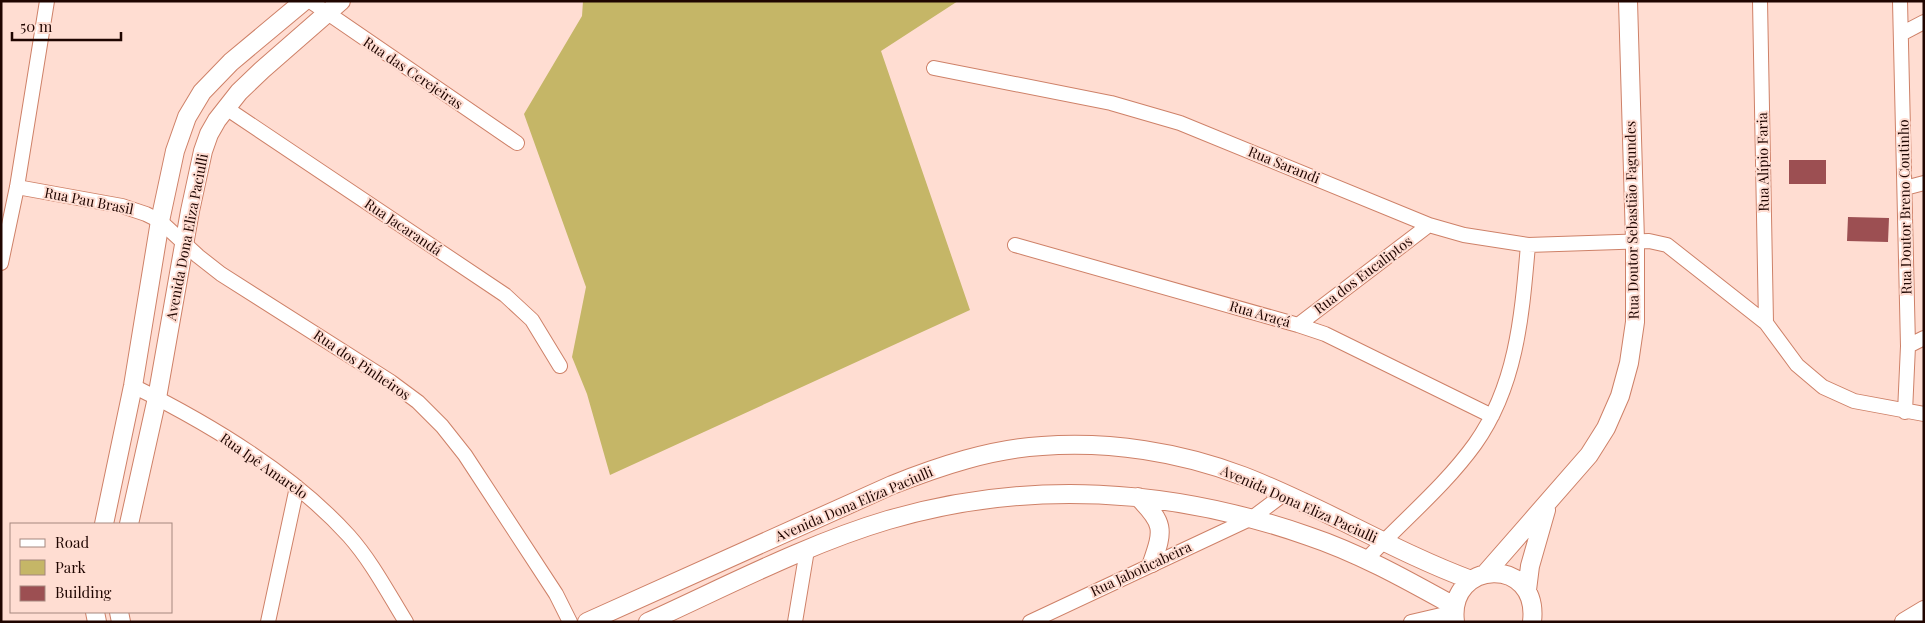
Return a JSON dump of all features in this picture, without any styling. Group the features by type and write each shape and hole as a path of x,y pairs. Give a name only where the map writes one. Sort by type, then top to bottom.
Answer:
{"street":[{"path":"1,263 16,187 47,1"},
{"name":"Avenida Dona Eliza Paciulli","path":"104,523 133,386 160,221 175,151 187,117 202,92 231,62 304,1"},
{"name":"Rua das Cerejeiras","path":"310,1 326,14 517,143"},
{"name":"Avenida Dona Eliza Paciulli","path":"129,523 157,398 184,244 203,151 209,134 226,108 262,70 341,1"},
{"name":"Rua Doutor Sebastião Fagundes","path":"1455,613 1460,591 1478,577 1548,504 1589,455 1606,428 1620,396 1629,362 1635,322 1635,241 1628,1"},
{"name":"Rua Alípio Faria","path":"1760,1 1766,323"},
{"name":"Rua Doutor Breno Coutinho","path":"1900,1 1908,346 1905,412"},
{"path":"1901,34 1924,22"},
{"name":"Rua Sarandi","path":"934,68 1111,103 1180,123 1429,225 1464,235 1528,245 1635,241 1659,242 1672,248 1766,323 1797,365 1823,387 1854,401 1905,412 1924,414"},
{"name":"Rua Jacarandá","path":"226,108 505,296 532,320 560,366"},
{"path":"1905,188 1924,183"},
{"name":"Rua Pau Brasil","path":"16,187 134,209 160,221 184,244"},
{"name":"Rua dos Eucaliptos","path":"1298,325 1429,225"},
{"name":"Rua dos Pinheiros","path":"184,244 221,274 391,382 418,402 442,426 465,455 556,594 570,622"},
{"name":"Rua Araçá","path":"1015,245 1298,325 1347,344 1492,416"},
{"path":"1366,560 1457,467 1476,443 1492,416 1506,382 1516,348 1523,311 1528,245"},
{"path":"1908,346 1924,338"},
{"name":"Rua Ipê Amarelo","path":"133,386 230,440 297,487 350,537 371,565 406,622"},
{"name":"Avenida Dona Eliza Paciulli","path":"587,622 892,485 933,469 1008,450 1074,444 1134,448 1191,460 1243,476 1384,541 1478,577 1501,573 1516,579 1527,590"},
{"path":"268,622 297,487"},
{"name":"Avenida Dona Eliza Paciulli","path":"648,622 807,550 856,530 887,520 964,502 1009,496 1055,493 1138,497 1216,509 1252,518 1310,536 1366,560 1455,613"},
{"name":"Rua Jaboticabeira","path":"1030,622 1152,563 1252,518 1284,494"},
{"path":"1138,497 1156,516 1160,525 1158,545 1152,563"},
{"name":"Rua Doutor Sebastião Fagundes","path":"1527,590 1530,566 1548,504"},
{"path":"795,622 807,550"},
{"path":"1527,590 1533,615 1547,622"},
{"path":"1904,622 1924,610"},
{"path":"1411,622 1455,613"}],"green space":[{"path":"583,1 958,1 881,51 970,310 610,475 587,394 572,357 586,287 524,114 582,16"}],"building":[{"path":"1789,160 1826,160 1826,184 1789,184"},
{"path":"1848,217 1889,218 1888,242 1847,241"}]}
